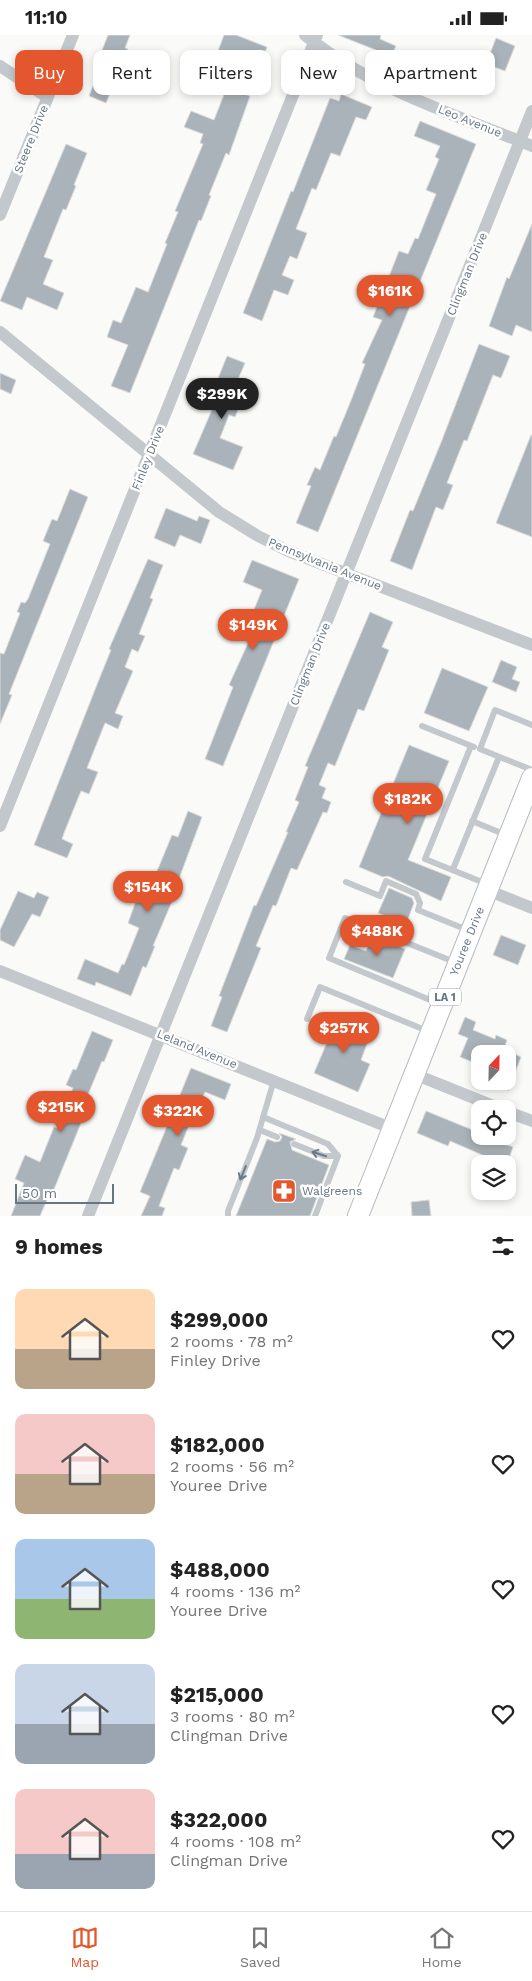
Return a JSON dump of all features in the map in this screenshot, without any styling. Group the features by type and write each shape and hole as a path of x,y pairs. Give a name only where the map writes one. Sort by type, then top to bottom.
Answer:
{"main road":[{"name":"Youree Drive","path":"358,1216 532,778"}],"street":[{"name":"Steere Drive","path":"0,215 72,35"},
{"name":"Leo Avenue","path":"312,37 361,73 396,91 526,143"},
{"name":"Finley Drive","path":"0,826 149,455 312,37"},
{"path":"0,66 48,97"},
{"name":"Clingman Drive","path":"88,1216 347,574 526,143 532,111"},
{"name":"Pennsylvania Avenue","path":"0,332 219,512 235,522 288,551 532,645"},
{"path":"488,887 532,909"},
{"name":"Leland Avenue","path":"0,971 393,1129"},
{"path":"414,1074 479,1100"},
{"path":"516,1114 532,1121"}],"lane":[{"path":"480,749 495,710 532,725"},
{"path":"422,726 532,770"},
{"path":"471,746 425,859 453,869 488,887"},
{"path":"453,869 499,757"},
{"path":"472,821 509,836"},
{"path":"346,882 380,896 386,881 401,887 420,898 418,911 471,932"},
{"path":"442,1005 329,958 345,918 458,963"},
{"path":"306,1019 320,987 431,1033"},
{"path":"228,1216 228,1211 260,1130 274,1080"},
{"path":"263,1117 328,1144 338,1157"},
{"path":"260,1130 277,1137"},
{"path":"294,1144 324,1156 338,1157"},
{"path":"315,1216 338,1157"}],"building":[{"path":"108,35 130,35 125,48 128,50 102,50"},
{"path":"224,35 236,35 267,47 266,50 218,50"},
{"path":"338,35 381,35 380,39 396,46 394,50 376,50"},
{"path":"496,38 515,46 505,71 495,67 495,50 491,50"},
{"path":"93,86 93,95 109,95 106,103 89,96"},
{"path":"224,95 250,96 229,155 226,153 201,221 199,220 130,393 111,386 128,345 107,337 113,320 121,323 136,287 148,292 167,244 165,243 178,212 175,211 203,144 200,143 203,134 184,127 191,111 214,120"},
{"path":"341,95 343,95 372,107 366,120 356,117 340,156 331,153 316,190 312,188 296,229 307,233 297,259 290,256 282,275 294,280 288,295 274,290 262,321 243,313 330,98 339,101"},
{"path":"420,121 476,144 318,532 296,523 311,486 307,485 315,467 320,470 352,398 365,364 362,363 382,320 373,317 399,251 408,254 415,238 418,239 436,194 426,190 439,159 435,157 440,146 414,136"},
{"path":"66,144 87,153 74,185 76,186 66,210 63,209 44,257 53,260 43,284 64,293 57,310 27,297 22,310 0,301"},
{"path":"532,224 532,332 516,325 512,336 489,326 507,277 509,279"},
{"path":"479,344 510,356 501,378 493,375 467,441 464,440 447,483 453,485 443,510 436,507 412,570 390,561 410,510 413,511"},
{"path":"227,356 245,363 231,396 242,400 235,417 229,415 220,438 243,447 233,470 193,454 223,384 217,381"},
{"path":"0,373 16,380 11,394 0,389"},
{"path":"532,435 532,537 496,523"},
{"path":"70,489 88,497 9,694 12,695 0,724 0,653 4,654 20,613 17,612 21,602 25,603 28,599 50,544 43,541 52,519 57,521"},
{"path":"166,508 197,521 199,516 210,520 201,544 180,535 175,547 154,538"},
{"path":"148,559 163,565 150,598 153,599 139,634 145,636 138,652 132,649 125,667 133,671 115,713 123,716 118,729 105,723 87,768 98,772 89,794 81,791 64,833 62,839 73,844 67,858 34,845 111,650 109,649"},
{"path":"252,560 299,579 223,766 205,759 233,687 229,685 254,630 247,627 262,590 243,582"},
{"path":"370,612 393,622 382,647 389,650 364,711 358,709 335,766 328,763 319,785 326,788 322,798 331,802 327,813 323,812 297,870 291,868 276,906 273,905 256,946 261,948 227,1032 211,1026 222,997 219,996 254,905 256,906 288,832 286,832 299,802 295,800 308,767 305,766"},
{"path":"501,660 517,667 512,679 520,682 516,692 492,682"},
{"path":"442,668 488,687 469,731 424,713"},
{"path":"409,745 449,761 408,860 451,877 441,901 388,876 383,877 359,867"},
{"path":"188,811 202,817 177,884 179,885 153,946 155,946 146,968 143,966 131,996 96,982 95,986 77,979 85,959 118,973 122,964 124,965 139,928 128,923 146,873 155,876 172,835 178,837"},
{"path":"389,888 412,898 414,903 406,924 378,913"},
{"path":"18,891 34,898 37,892 49,897 40,917 32,914 14,947 0,940 0,930"},
{"path":"501,935 526,945 518,965 493,955"},
{"path":"372,936 405,949 393,978 344,959 350,945 366,951"},
{"path":"332,1015 372,1030 361,1060 370,1064 358,1092 314,1073 328,1040 323,1039"},
{"path":"465,1017 476,1022 473,1030 495,1039 496,1035 507,1040 505,1045 471,1045 471,1061 460,1057 468,1038 458,1034"},
{"path":"92,1031 113,1040 84,1104 88,1106 52,1194 50,1193 40,1216 11,1216 24,1183 15,1179 25,1155 40,1162 54,1127 57,1128 73,1088 66,1085 73,1069 76,1070"},
{"path":"516,1055 521,1057 516,1070"},
{"path":"191,1068 231,1084 225,1100 205,1092 200,1103 198,1103 181,1145 188,1148 179,1170 174,1168 159,1206 165,1208 162,1216 141,1216 150,1196 140,1192"},
{"path":"426,1111 471,1129 471,1145 507,1145 513,1147 510,1155 482,1155 450,1141 448,1146 417,1133"},
{"name":"Walgreens","path":"279,1133 296,1139 290,1142 292,1150 329,1165 310,1216 236,1216 267,1139 275,1142 280,1141 282,1137"},
{"path":"429,1200 431,1216 412,1216 411,1202"}],"place":[{"name":"Walgreens","path":"284,1191"}]}
